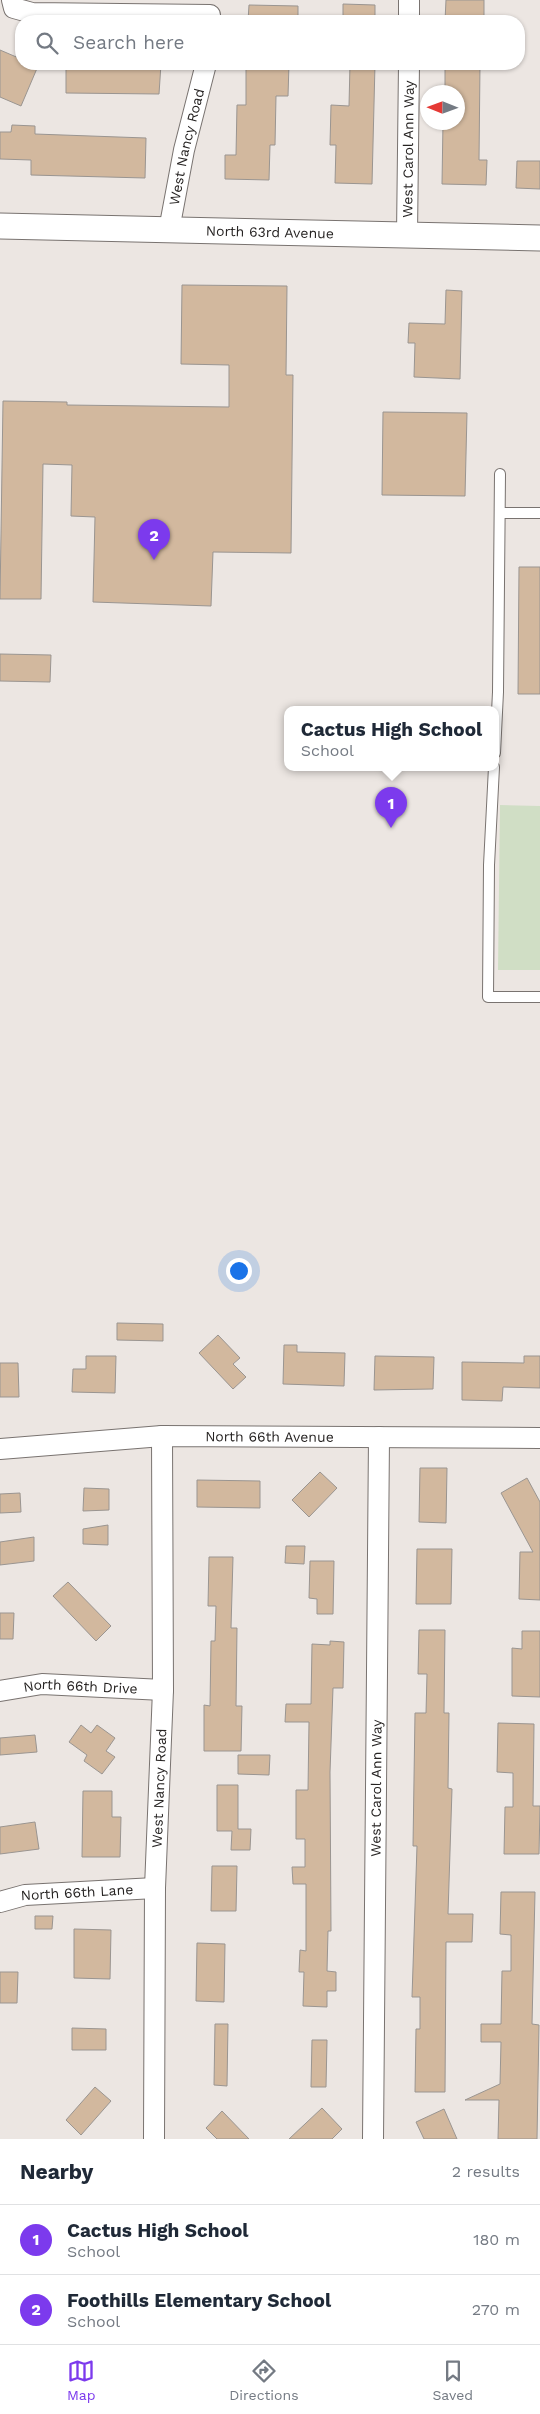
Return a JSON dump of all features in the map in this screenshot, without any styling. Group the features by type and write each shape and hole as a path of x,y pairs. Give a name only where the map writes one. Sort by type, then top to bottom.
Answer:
{"street":[{"path":"409,0 409,15"},
{"path":"13,4 32,12 210,12"},
{"name":"West Nancy Road","path":"169,230 180,169 205,70"},
{"name":"West Carol Ann Way","path":"407,234 409,70"},
{"name":"North 63rd Avenue","path":"0,226 540,238"},
{"name":"West Nancy Road","path":"154,2139 155,1888 163,1690 162,1436"},
{"name":"North 66th Avenue","path":"0,1449 162,1436 540,1438"},
{"name":"West Carol Ann Way","path":"373,2139 379,1437"},
{"name":"North 66th Drive","path":"0,1691 42,1684 163,1690"},
{"name":"North 66th Lane","path":"0,1902 25,1894 155,1888"}],"lane":[{"path":"497,706 500,474"},
{"path":"500,513 540,514"},
{"path":"494,771 489,865 488,997 540,997"}],"green space":[{"path":"500,805 540,806 540,970 498,970"}],"building":[{"path":"446,0 484,0 484,15 445,15"},
{"path":"343,4 375,5 375,15 343,15"},
{"path":"249,5 298,6 298,15 248,15"},
{"path":"0,50 15,56 15,70 36,70 21,106 0,97"},
{"path":"66,70 161,70 159,94 66,93"},
{"path":"246,70 289,70 288,96 276,96 275,145 270,145 269,180 225,179 225,155 236,155 237,105 246,105"},
{"path":"350,70 375,70 372,184 335,183 336,145 330,145 331,105 349,106"},
{"path":"445,70 480,70 479,160 487,160 486,185 442,184 443,130 465,130 465,85 445,85"},
{"path":"12,125 35,126 35,134 146,138 145,178 31,175 31,160 0,159 0,132 11,132"},
{"path":"517,161 540,161 540,189 516,188"},
{"path":"182,285 287,286 286,375 293,375 291,553 213,552 211,606 93,602 95,517 71,516 72,465 43,464 41,599 0,599 3,401 67,402 67,405 229,407 229,365 181,364"},
{"path":"446,290 462,291 460,379 414,377 415,343 408,343 409,323 445,324"},
{"path":"383,412 467,413 465,496 382,495"},
{"path":"519,567 540,567 540,694 518,694"},
{"path":"0,654 51,655 50,682 0,681"},
{"path":"117,1323 163,1324 163,1341 117,1340"},
{"path":"218,1335 240,1358 233,1364 246,1377 233,1389 199,1353"},
{"path":"284,1345 297,1345 297,1352 345,1353 344,1386 283,1384"},
{"path":"86,1356 116,1356 115,1393 72,1392 73,1369 86,1369"},
{"path":"375,1356 434,1357 433,1389 374,1390"},
{"path":"524,1356 540,1356 540,1388 503,1387 502,1401 462,1400 462,1362 524,1363"},
{"path":"0,1363 18,1363 19,1397 0,1397"},
{"path":"420,1468 447,1468 446,1523 419,1522"},
{"path":"320,1472 337,1488 309,1517 292,1500"},
{"path":"527,1478 540,1502 540,1600 519,1599 520,1552 533,1552 501,1493"},
{"path":"197,1480 260,1481 260,1508 197,1507"},
{"path":"84,1488 109,1489 109,1510 83,1511"},
{"path":"20,1493 21,1512 0,1513 0,1494"},
{"path":"108,1525 108,1545 83,1544 83,1529"},
{"path":"34,1537 34,1561 0,1565 0,1542"},
{"path":"286,1546 305,1546 304,1564 285,1563"},
{"path":"417,1549 452,1549 451,1604 416,1604"},
{"path":"209,1557 233,1557 231,1628 237,1628 236,1706 242,1706 241,1751 204,1751 204,1705 210,1706 211,1641 215,1641 216,1606 208,1606"},
{"path":"310,1561 334,1561 333,1614 317,1614 317,1599 309,1598"},
{"path":"68,1582 111,1626 96,1641 53,1596"},
{"path":"0,1613 14,1613 13,1639 0,1639"},
{"path":"419,1630 445,1630 444,1713 449,1713 448,1788 452,1789 448,1914 473,1914 472,1942 446,1942 445,2092 415,2092 416,2029 420,2029 420,1997 412,1997 417,1846 413,1846 415,1713 426,1713 427,1674 418,1674"},
{"path":"522,1631 540,1631 540,1697 512,1696 512,1648 522,1649"},
{"path":"330,1641 344,1642 343,1688 333,1688 330,1772 331,1931 328,1931 327,1971 336,1972 336,1991 327,1991 327,2007 303,2006 304,1972 299,1972 300,1950 306,1951 306,1884 293,1884 292,1867 305,1867 305,1839 296,1839 296,1790 308,1790 309,1722 285,1722 286,1704 311,1704 312,1644 330,1645"},
{"path":"498,1723 534,1724 533,1806 540,1806 539,1854 504,1854 505,1807 513,1807 513,1773 497,1772"},
{"path":"81,1725 91,1733 97,1725 115,1738 106,1751 115,1757 102,1774 84,1761 87,1755 69,1742"},
{"path":"35,1735 37,1752 0,1755 0,1738"},
{"path":"238,1755 270,1755 269,1775 238,1774"},
{"path":"217,1785 238,1785 238,1829 251,1829 250,1850 231,1850 232,1831 217,1831"},
{"path":"83,1791 112,1791 112,1817 121,1817 120,1857 82,1857"},
{"path":"35,1822 39,1849 0,1854 0,1827"},
{"path":"212,1866 237,1866 236,1911 211,1911"},
{"path":"501,1892 535,1892 532,2024 539,2025 537,2139 498,2139 499,2100 465,2100 500,2084 501,2042 481,2042 481,2024 501,2024 502,1971 511,1971 511,1935 500,1934"},
{"path":"35,1916 53,1916 52,1929 35,1929"},
{"path":"74,1929 111,1930 110,1979 74,1978"},
{"path":"197,1943 225,1944 224,2002 196,2001"},
{"path":"0,1972 18,1972 17,2003 0,2003"},
{"path":"215,2024 228,2024 227,2086 214,2085"},
{"path":"72,2028 106,2029 106,2050 72,2050"},
{"path":"312,2040 327,2040 326,2087 311,2087"},
{"path":"95,2087 111,2101 81,2135 66,2120"},
{"path":"322,2108 342,2129 332,2139 289,2139"},
{"path":"444,2109 457,2139 424,2139 416,2122"},
{"path":"222,2111 249,2139 217,2139 206,2128"}],"place":[{"name":"Foothills Elementary School","path":"154,560"},
{"name":"Cactus High School","path":"391,828"}]}
